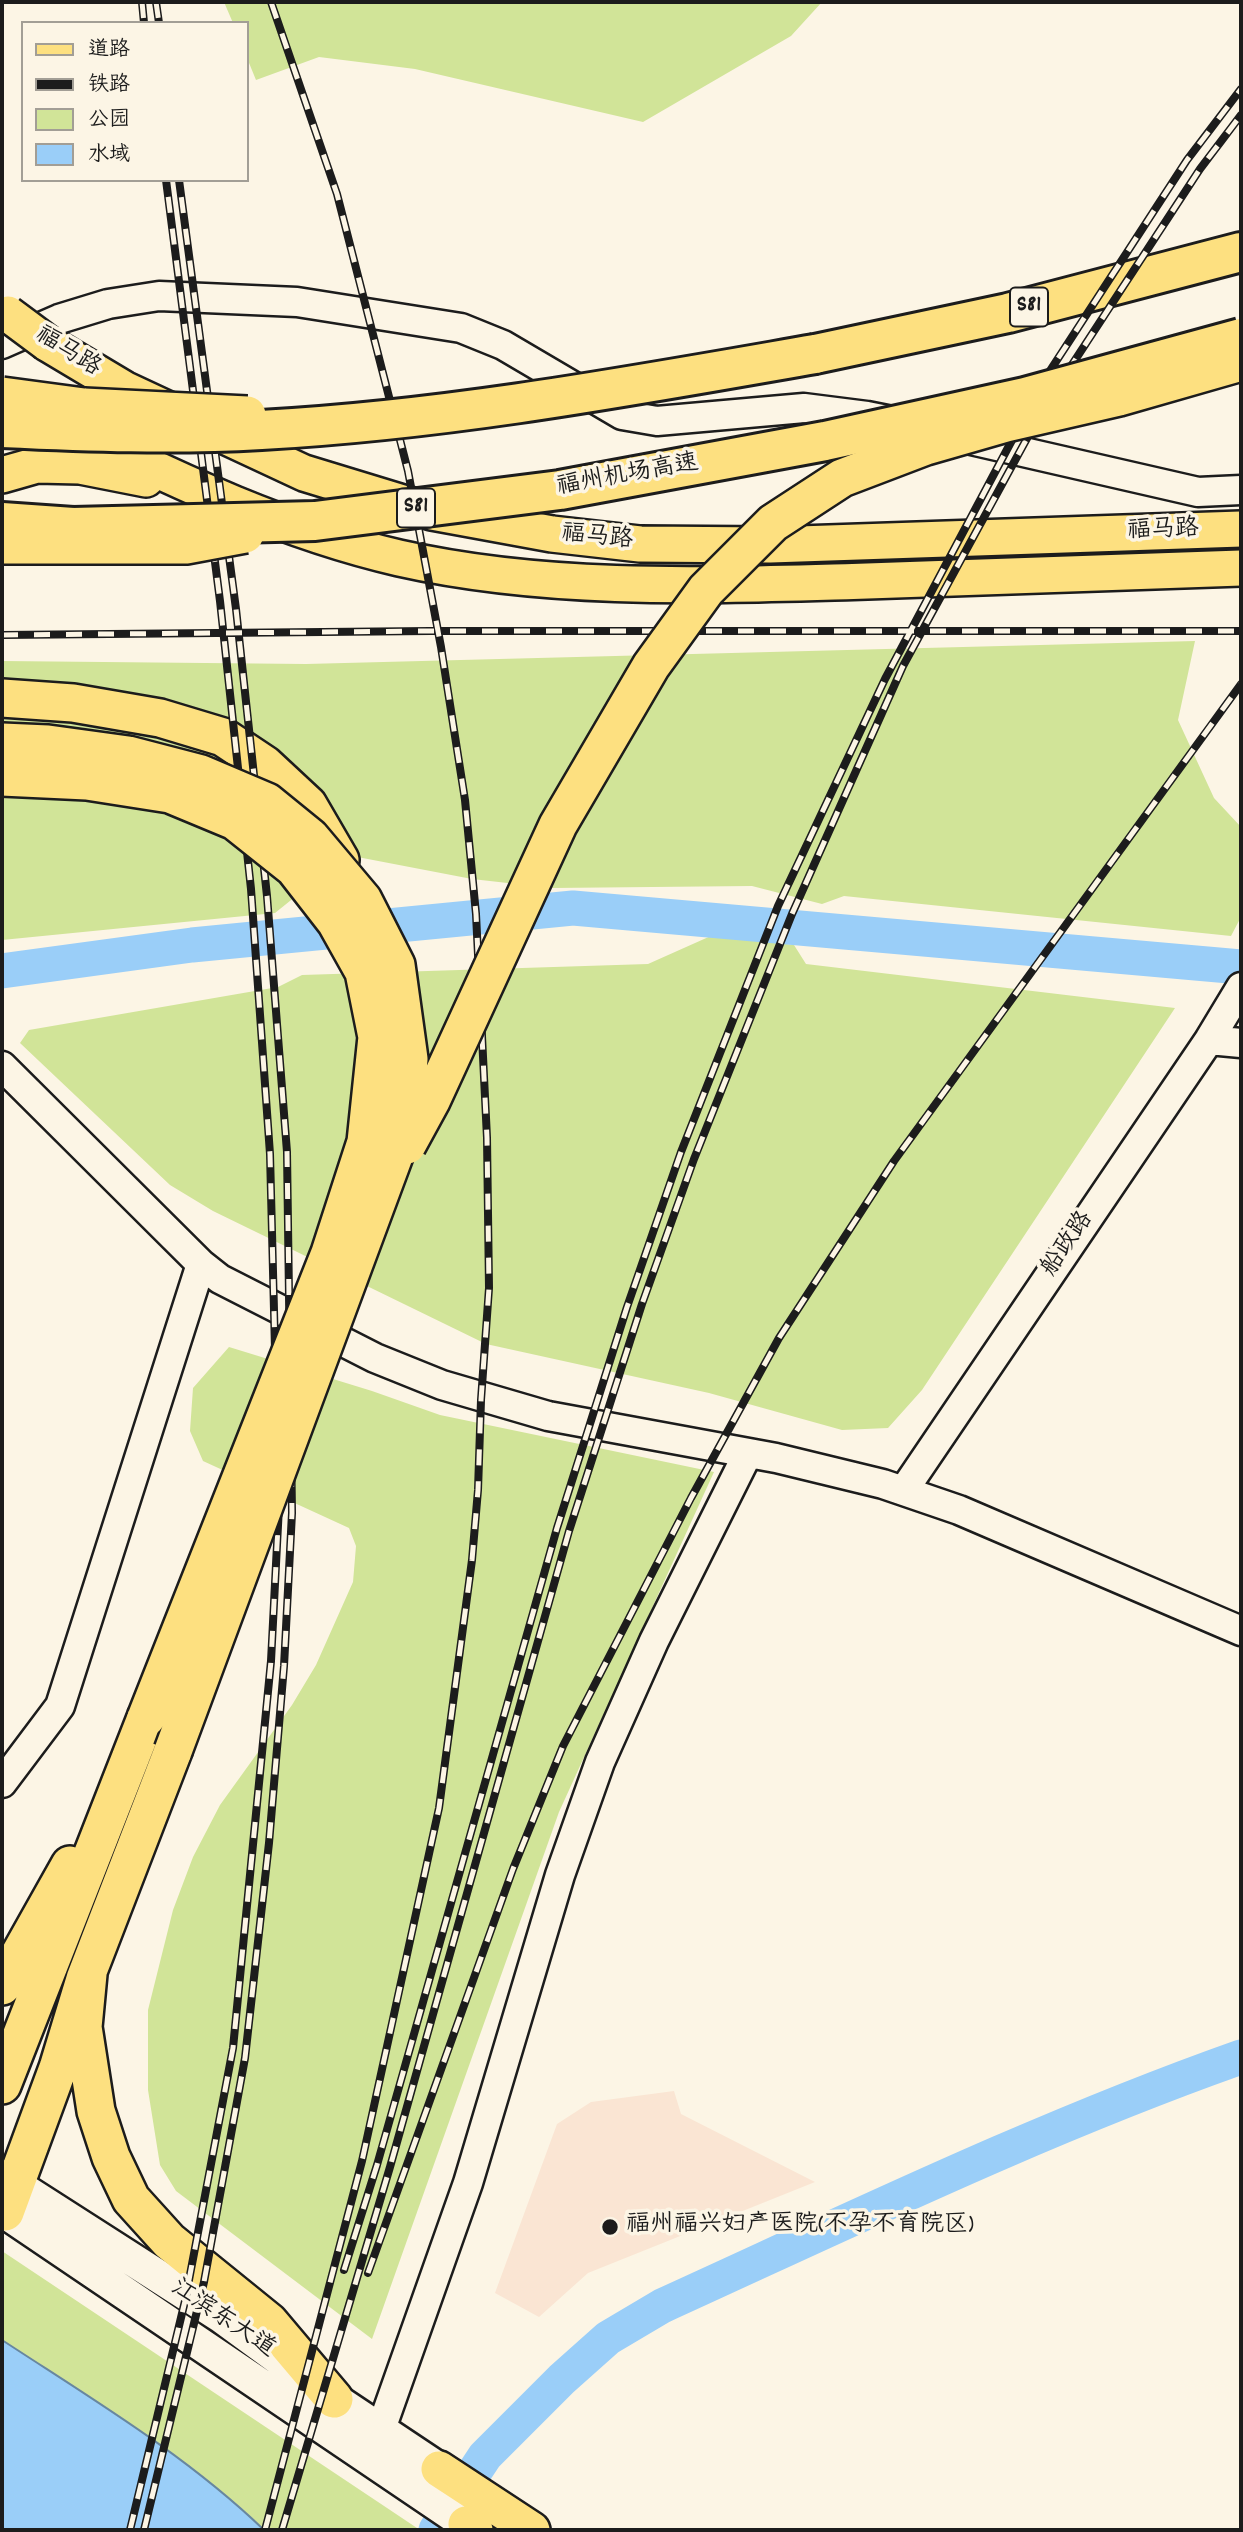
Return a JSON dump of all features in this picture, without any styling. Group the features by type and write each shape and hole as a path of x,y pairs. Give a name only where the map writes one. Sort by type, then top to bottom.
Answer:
{"highway":[{"name":"S81","path":"2,428 130,434 261,430 384,420 567,397 815,354 1008,313 1241,252"},
{"name":"福州机场高速","path":"2,522 73,527 315,521 560,490 825,441 1025,397 1241,338"},
{"path":"380,1196 431,1101 558,824 651,666 706,590 774,523 842,478 926,446 1006,423 1119,397 1241,362"},
{"path":"2,394 83,407 384,420"},
{"path":"2,545 186,545 315,521"},
{"path":"2,698 73,703 159,718 223,737 264,765 308,805 363,900 396,965 409,1059 401,1137 88,1974 58,2068 6,2196"},
{"path":"2,742 48,744 128,755 201,774 267,802 310,837 363,900"},
{"path":"2,777 87,780 170,794 235,821 294,868 337,922 364,972 377,1037 366,1142 330,1253 6,2071"},
{"path":"2,1986 39,1916 125,1773"},
{"path":"88,1974 83,2027 96,2111 111,2157 131,2199 169,2241 270,2322 334,2399"}],"main road":[{"name":"福马路","path":"4,322 47,343 124,388 304,472 432,512 552,534 640,544 770,545 1241,529"},
{"name":"福马路","path":"2,394 197,488 271,519 375,552 472,571 566,580 666,585 1241,568"},
{"path":"2,475 37,465 80,466 197,488"},
{"path":"6,2196 428,2481 475,2517 533,2530"},
{"name":"江滨东大道","path":"6,2196 222,2317 381,2430 428,2481"}],"street":[{"path":"4,322 59,319 108,304 159,296 297,302 461,328 503,345 622,415 657,421 804,408 867,416 1198,492 1241,490"},
{"name":"船政路","path":"904,1490 1209,1040 1237,994"},
{"path":"1209,1040 1241,1043"},
{"path":"2,1066 201,1264 220,1279 374,1358 442,1385 548,1416 832,1470 904,1490 958,1510 1241,1631"},
{"path":"2,1783 60,1706 201,1264"},
{"path":"381,2430 468,2183 560,1875 600,1762 654,1640 748,1453"}],"shaded area":[{"name":"福州福兴妇产医院(不孕不育院区)","path":"674,2091 681,2114 815,2182 588,2273 539,2317 495,2293 557,2124 591,2102"}],"green space":[{"path":"224,2 822,2 791,36 643,122 415,69 319,57 256,80 248,60 248,21 232,21"},
{"path":"1195,641 1178,720 1214,798 1241,827 1241,917 1231,936 844,896 822,904 752,886 552,888 472,879 347,855 275,913 2,940 2,661 306,664"},
{"path":"713,935 794,945 806,964 1175,1008 922,1390 888,1428 842,1430 709,1393 486,1344 213,1211 170,1185 20,1043 29,1030 278,987 302,975 648,964"},
{"path":"229,1347 440,1415 714,1472 559,1812 372,2339 176,2191 160,2165 148,2090 148,2010 173,1910 193,1857 220,1805 292,1705 316,1665 353,1582 356,1546 349,1528 203,1461 190,1431 193,1388"},
{"path":"2,2251 420,2530 2,2530"}],"water":[{"path":"2,2340 171,2452 264,2530 2,2530"}],"waterway":[{"path":"2,971 192,945 573,908 1241,967"},
{"path":"436,2530 485,2456 562,2379 608,2338 662,2306 1021,2144 1167,2084 1241,2057"}],"railway":[{"path":"142,2 144,21"},
{"path":"156,2 159,21"},
{"path":"265,2530 362,2161 439,1808 472,1560 489,1288 487,1138 476,914 465,800 441,647 408,471 337,194 271,2"},
{"path":"344,2270 377,2165 557,1528 627,1307 681,1152 778,906 885,679 1044,380 1187,160 1241,89"},
{"path":"282,2530 390,2167 569,1531 642,1304 694,1159 792,914 903,666 1043,409 1200,169 1241,115"},
{"path":"130,2530 185,2301 233,2048 271,1661 279,1506 270,1154 251,889 220,601 166,182"},
{"path":"144,2530 204,2282 245,2058 269,1843 284,1666 292,1513 287,1152 267,896 236,609 179,182"},
{"path":"2,635 430,631 1241,631"},
{"path":"368,2273 513,1869 563,1746 691,1498 779,1338 894,1161 1241,684"}],"place":[{"name":"福州福兴妇产医院(不孕不育院区)","path":"610,2227"}]}
